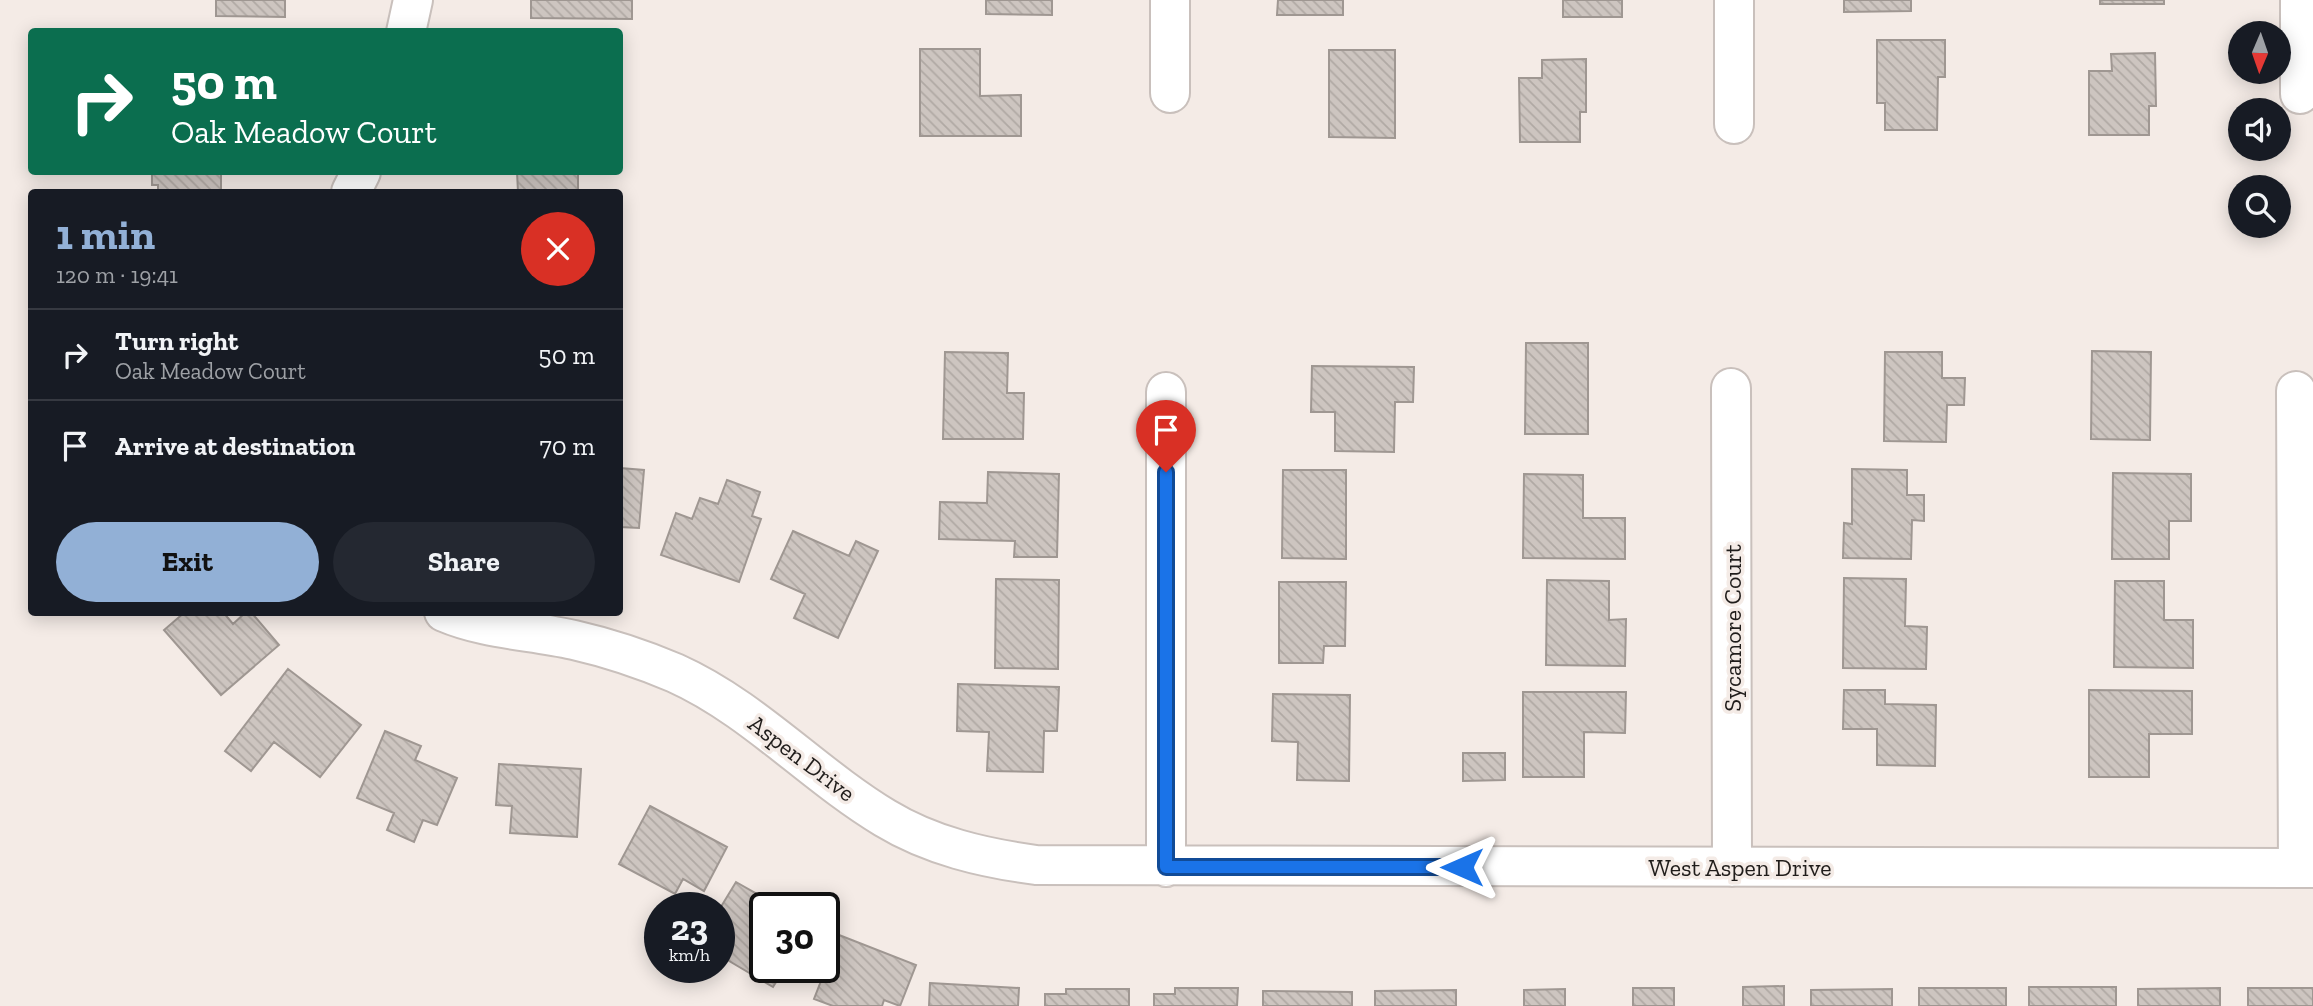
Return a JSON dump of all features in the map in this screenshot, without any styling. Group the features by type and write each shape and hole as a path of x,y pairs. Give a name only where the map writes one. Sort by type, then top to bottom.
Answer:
{"street":[{"path":"407,28 413,0"},
{"path":"1170,0 1170,93"},
{"path":"1734,0 1734,124"},
{"path":"2300,0 2300,94"},
{"name":"Sycamore Court","path":"1731,388 1732,867"},
{"path":"2296,391 2305,868"},
{"path":"1166,392 1166,867"},
{"name":"Aspen Drive","path":"454,616 494,628 586,643 626,654 677,674 719,697 853,797 887,819 941,844 992,859 1036,865 1166,867"},
{"name":"West Aspen Drive","path":"1166,867 2305,868"}],"building":[{"path":"216,0 285,0 285,17 216,16"},
{"path":"531,0 632,0 632,19 531,18"},
{"path":"986,0 1052,0 1052,15 986,14"},
{"path":"1278,0 1343,0 1343,15 1277,15"},
{"path":"1563,0 1622,0 1622,17 1563,17"},
{"path":"1844,0 1911,0 1911,11 1844,12"},
{"path":"2100,0 2164,0 2164,4 2100,4"},
{"path":"1877,40 1945,40 1945,77 1938,77 1937,130 1885,130 1885,103 1877,103"},
{"path":"920,49 980,49 980,96 1021,95 1021,136 920,136"},
{"path":"1329,50 1395,50 1395,138 1329,137"},
{"path":"2155,53 2156,106 2149,106 2149,135 2089,135 2089,71 2112,71 2111,54"},
{"path":"1586,59 1586,112 1580,112 1580,142 1520,142 1519,78 1542,78 1542,60"},
{"path":"152,175 221,175 221,189 158,189 158,185 152,185"},
{"path":"517,175 578,175 578,189 518,189"},
{"path":"1526,343 1588,343 1588,434 1525,434"},
{"path":"2092,351 2151,352 2150,440 2091,439"},
{"path":"945,352 1008,353 1007,393 1024,393 1023,439 943,439"},
{"path":"1885,352 1942,352 1942,378 1965,378 1964,405 1947,405 1946,442 1884,441"},
{"path":"1312,366 1414,367 1413,402 1395,402 1394,452 1335,451 1335,412 1311,412"},
{"path":"623,468 644,470 639,528 623,527"},
{"path":"1852,469 1907,470 1907,495 1924,495 1924,521 1912,520 1911,559 1843,558 1844,523 1852,524"},
{"path":"1283,470 1346,470 1346,559 1282,558"},
{"path":"988,472 1059,474 1057,557 1014,557 1015,541 939,539 940,502 987,503"},
{"path":"2113,473 2191,474 2191,521 2169,521 2169,559 2112,559"},
{"path":"1524,474 1583,475 1583,518 1625,518 1625,559 1523,558"},
{"path":"727,480 760,492 752,516 761,519 739,582 661,555 676,513 692,519 700,498 718,504"},
{"path":"793,531 849,556 856,541 878,551 838,638 794,618 805,594 771,579"},
{"path":"1844,578 1906,579 1905,626 1927,627 1926,669 1843,668"},
{"path":"996,579 1059,580 1058,669 995,668"},
{"path":"1547,580 1609,581 1609,620 1626,619 1625,666 1546,665"},
{"path":"2115,581 2164,581 2164,620 2193,620 2193,668 2114,667"},
{"path":"1279,582 1346,582 1345,646 1324,646 1323,663 1279,663"},
{"path":"180,616 226,616 233,624 242,616 254,616 279,645 221,695 164,630"},
{"path":"288,669 361,725 320,777 274,742 251,771 225,751"},
{"path":"958,684 1059,687 1057,731 1044,731 1043,772 987,771 989,732 957,731"},
{"path":"1844,690 1885,690 1885,704 1936,705 1935,766 1877,765 1877,729 1843,729"},
{"path":"2089,690 2192,691 2192,734 2149,734 2149,777 2089,777"},
{"path":"1523,692 1626,692 1625,733 1584,732 1584,777 1523,777"},
{"path":"1273,694 1350,695 1349,781 1297,780 1298,742 1272,741"},
{"path":"385,731 421,746 415,760 457,778 437,825 423,820 414,842 387,830 394,813 357,798"},
{"path":"1463,753 1505,753 1505,780 1463,781"},
{"path":"499,764 581,769 577,837 510,833 512,806 496,805"},
{"path":"650,806 727,847 704,891 683,879 676,892 671,892 619,864"},
{"path":"736,882 754,892 749,892 749,973 735,964 735,892 730,892"},
{"path":"840,935 916,965 900,1006 884,1000 882,1006 833,1006 814,999 820,983 840,983"},
{"path":"930,983 1019,988 1018,1006 929,1006"},
{"path":"1784,986 1784,1006 1743,1006 1743,987"},
{"path":"2029,987 2116,987 2116,1006 2029,1006"},
{"path":"1175,988 1238,988 1237,1006 1154,1006 1154,994 1175,994"},
{"path":"1633,988 1674,988 1674,1006 1633,1006"},
{"path":"1919,988 2006,988 2006,1006 1919,1006"},
{"path":"2220,988 2220,1006 2138,1006 2138,989"},
{"path":"2248,988 2313,988 2313,1006 2248,1006"},
{"path":"1066,989 1129,989 1129,1006 1045,1006 1045,994 1066,994"},
{"path":"1565,989 1565,1006 1524,1006 1524,990"},
{"path":"1892,989 1892,1006 1811,1006 1811,990"},
{"path":"1456,990 1456,1006 1375,1006 1375,991"},
{"path":"1263,991 1352,992 1352,1006 1263,1006"}],"route":[{"path":"1166,472 1166,867 1462,867"}]}
